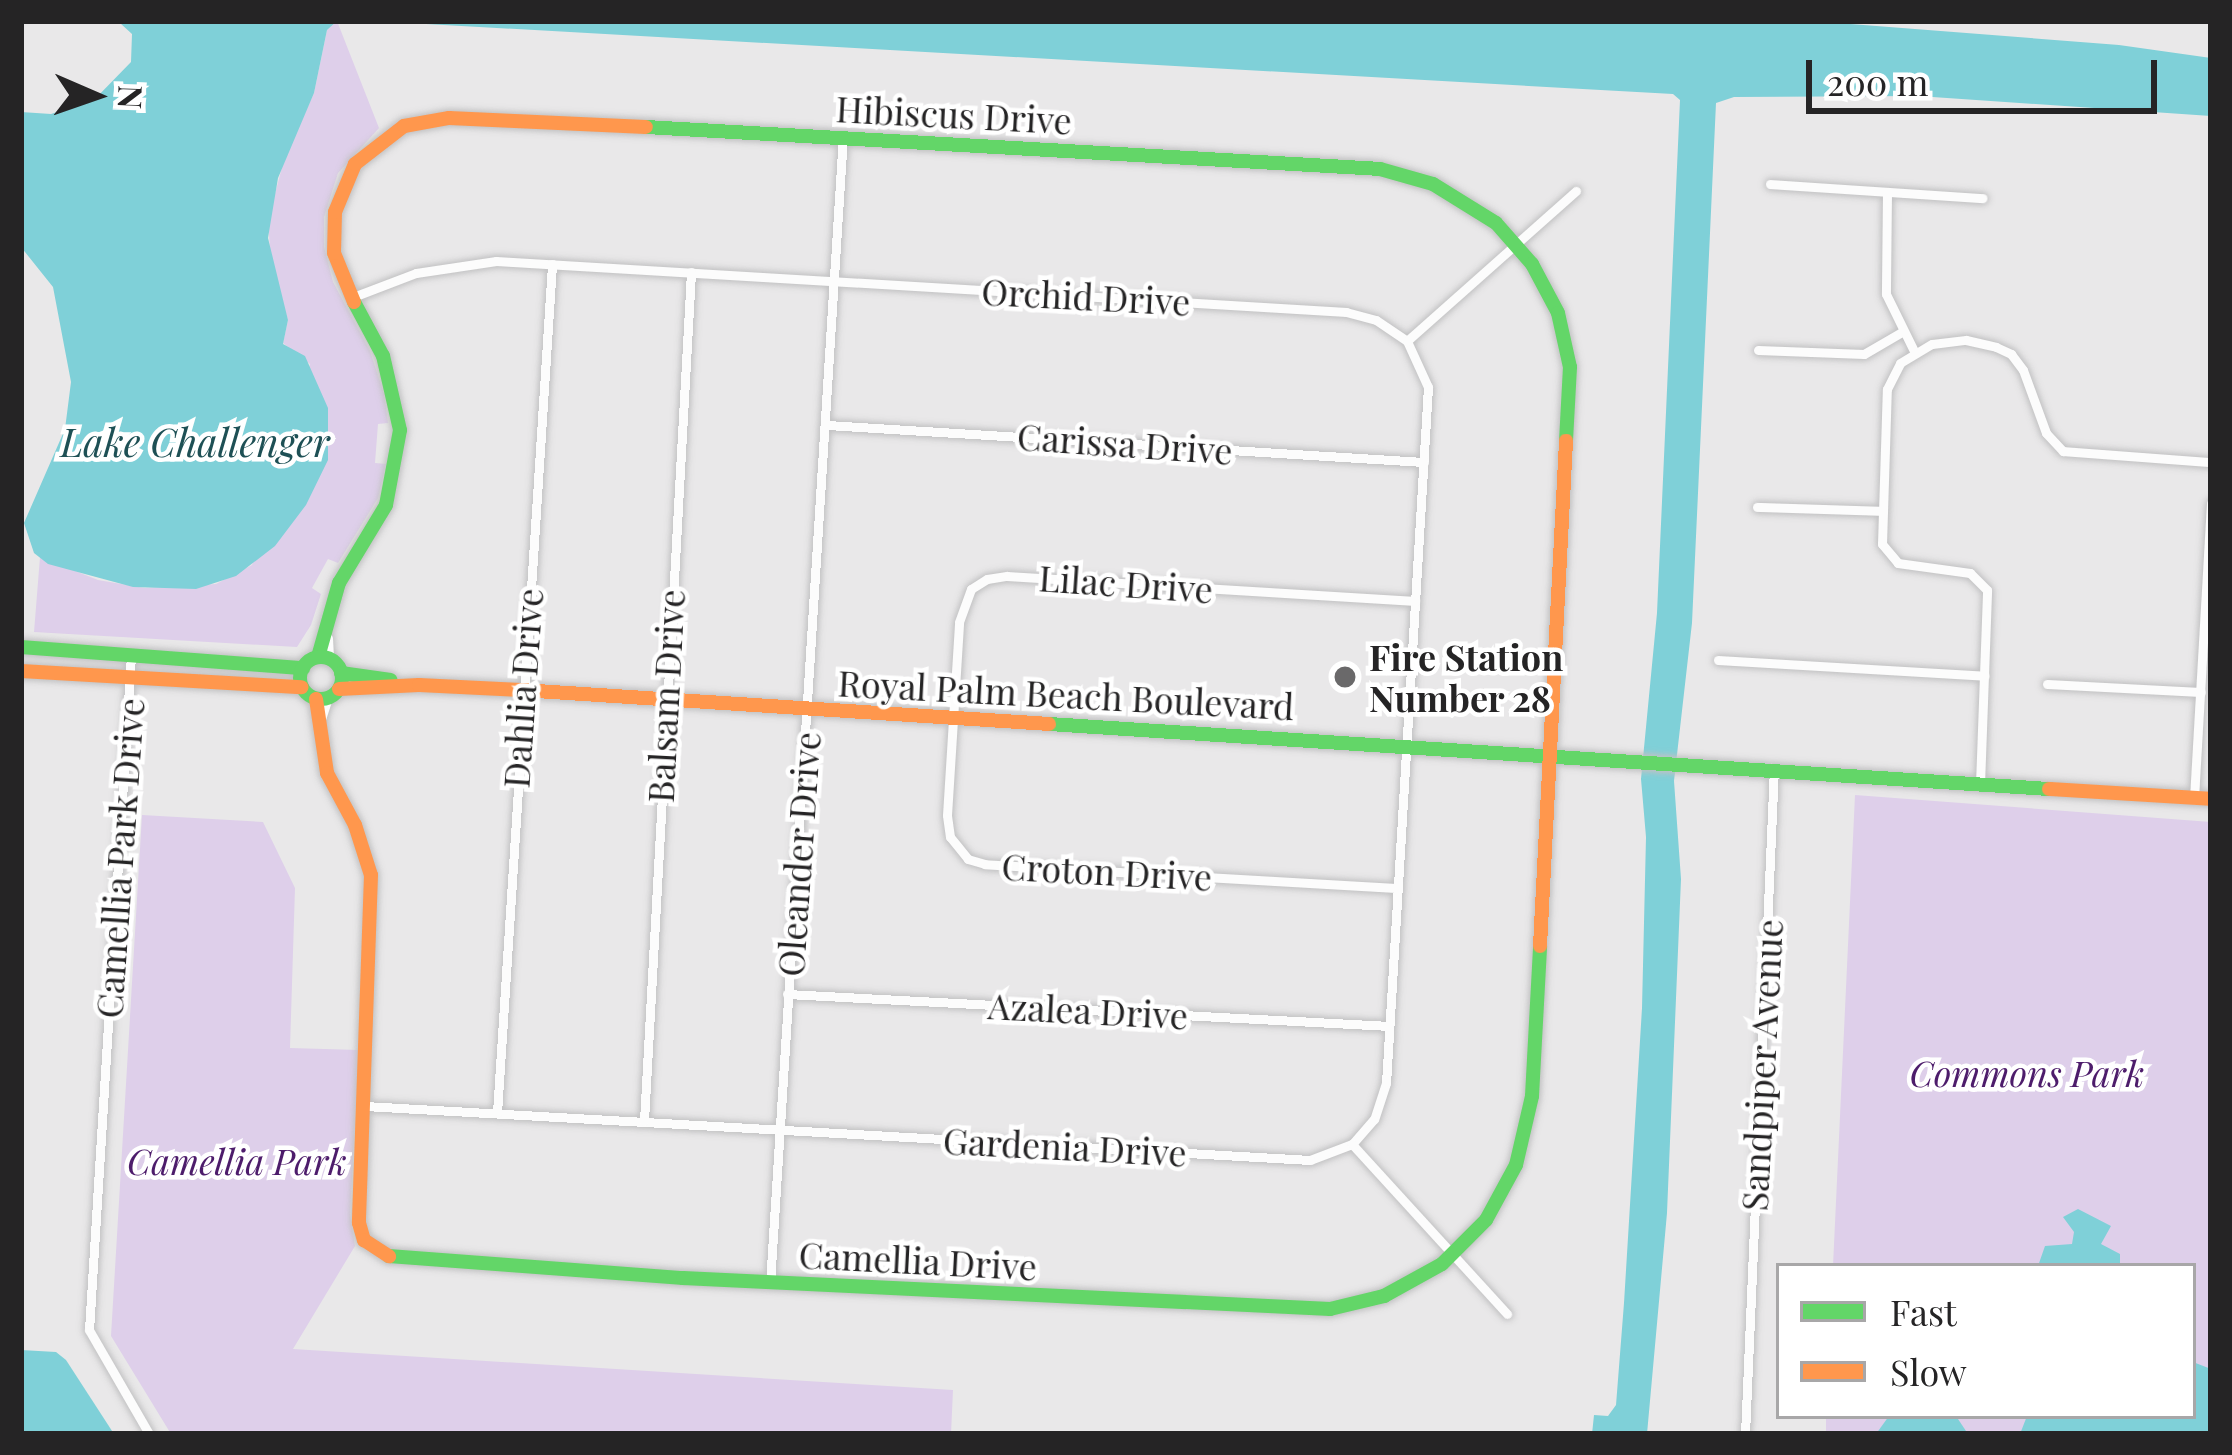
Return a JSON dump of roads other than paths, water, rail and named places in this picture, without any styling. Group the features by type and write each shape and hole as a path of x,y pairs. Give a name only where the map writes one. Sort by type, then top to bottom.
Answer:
{"street":[{"name":"Hibiscus Drive","path":"324,658 326,627 339,583 380,523 399,453 393,382 334,253 339,196 365,152 404,126 449,118 1380,170 1458,196 1515,242 1552,300 1570,367 1550,754"},
{"name":"Oleander Drive","path":"770,1283 843,137"},
{"path":"1770,184 1983,198"},
{"path":"1507,1314 1352,1144 1369,1127 1382,1102 1389,1026 1428,387 1424,367 1407,341 1576,191"},
{"path":"1887,192 1884,276 1900,333 1914,351"},
{"name":"Orchid Drive","path":"353,297 465,262 552,264 1346,312 1376,320 1407,341"},
{"name":"Dahlia Drive","path":"497,1113 552,264"},
{"name":"Balsam Drive","path":"644,1121 691,272"},
{"path":"1758,350 1864,354 1900,333"},
{"path":"1980,784 1989,598 1983,583 1970,573 1898,563 1882,544 1887,389 1914,351 1966,340 2011,354 2027,379 2046,433 2071,455 2211,462"},
{"name":"Carissa Drive","path":"826,425 1424,462"},
{"path":"2194,798 2207,647 2211,503"},
{"path":"1757,507 1882,511"},
{"name":"Lilac Drive","path":"954,718 963,603 987,579 1415,601"},
{"path":"21,647 303,668 324,658 331,690 21,671"},
{"name":"Camellia Park Drive","path":"131,655 89,1330 149,1434"},
{"path":"1718,660 1985,676"},
{"path":"302,687 303,668"},
{"path":"2047,684 2201,692"},
{"name":"Royal Palm Beach Boulevard","path":"331,690 419,685 521,690 2211,799"},
{"name":"Camellia Drive","path":"331,690 319,736 327,773 355,825 370,875 359,1223 364,1240 384,1256 770,1283 1310,1311 1384,1296 1453,1255 1502,1196 1530,1115 1550,754"},
{"name":"Croton Drive","path":"954,718 947,815 950,837 968,859 985,864 1396,888"},
{"name":"Sandpiper Avenue","path":"1745,1434 1774,768"},
{"name":"Azalea Drive","path":"787,994 1389,1026"},
{"name":"Gardenia Drive","path":"365,1106 1310,1160 1352,1144"}],"water":[{"name":"Lake Challenger","path":"104,21 337,21 327,30 314,93 278,178 268,238 288,320 283,344 305,356 328,408 328,460 306,505 275,546 236,576 196,589 133,587 48,564 34,553 24,523 65,429 71,382 53,287 21,247 21,112 51,114 94,100 131,62 132,34 120,23"},
{"path":"373,21 1812,21 2119,45 2211,58 2211,116 1918,96 1734,97 1716,103 1692,623 1674,781 1681,879 1667,1213 1647,1434 1592,1434 1594,1415 1608,1416 1616,1405 1624,1303 1642,1008 1646,837 1641,779 1657,613 1680,100 1673,94"},
{"path":"2078,1209 2111,1226 2101,1244 2120,1254 2120,1263 2039,1263 2045,1246 2072,1244 2074,1232 2063,1217"},
{"path":"21,1350 56,1352 66,1360 114,1434 21,1434"},
{"path":"2196,1363 2211,1369 2211,1434 2020,1434 2026,1419 2196,1419"},
{"path":"1887,1419 1958,1419 1968,1434 1876,1434"}],"place":[{"name":"Fire Station Number 28","path":"1345,677"}],"park label":[{"name":"Commons Park","path":"2027,1073"},
{"name":"Camellia Park","path":"237,1161"}]}
